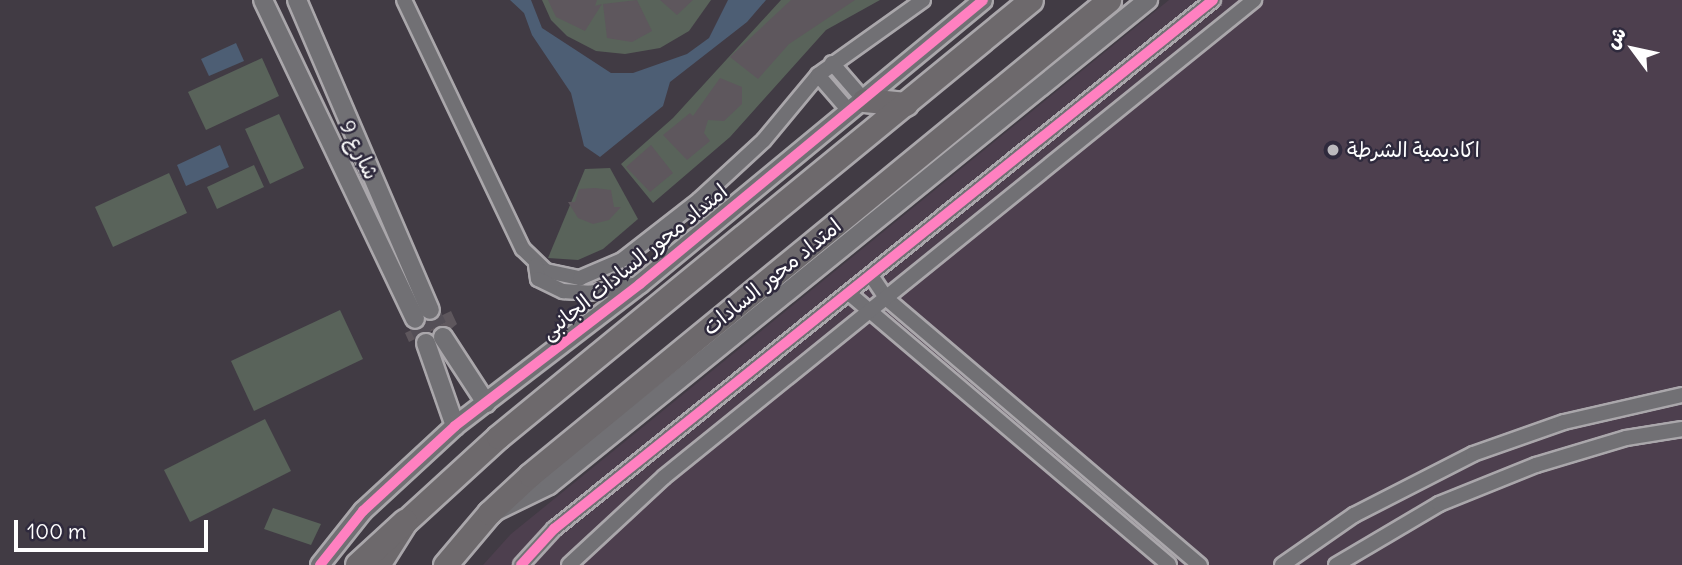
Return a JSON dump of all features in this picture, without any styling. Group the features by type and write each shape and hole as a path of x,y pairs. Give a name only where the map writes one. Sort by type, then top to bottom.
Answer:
{"highway":[{"path":"358,565 405,522"}],"main road":[{"path":"377,565 405,522 498,437 1031,0"},
{"name":"امتداد محور السادات","path":"445,565 489,513 1109,0"},
{"path":"857,106 906,104"}],"street":[{"name":"شارع 9","path":"262,0 291,62 422,315 296,0"},
{"path":"404,0 523,249 536,265 557,275 580,278 622,260 744,160 818,75 923,0"},
{"name":"امتداد محور السادات الجانبى","path":"320,565 363,512 455,426 640,284 984,0"},
{"path":"489,513 549,485 1148,0"},
{"path":"521,565 554,529 852,295 1213,0"},
{"path":"569,565 664,477 873,311 1254,0"},
{"path":"291,62 317,49"},
{"path":"832,63 857,106"},
{"path":"818,75 857,106"},
{"path":"536,265 538,279 563,291 589,293 640,284"},
{"path":"872,277 887,299 1200,565"},
{"path":"852,295 1169,565"},
{"path":"455,426 435,340 486,403"},
{"path":"1282,565 1363,510 1473,454 1564,422 1682,395"},
{"path":"1336,565 1439,504 1536,465 1626,438 1682,429"}],"shaded area":[{"path":"542,0 711,0 689,31 660,48 625,54 596,51 567,36 551,20"},
{"path":"781,0 880,0 826,30 730,137 653,203 621,164 673,118"},
{"name":"اكاديمية الشرطة","path":"1169,0 1682,0 1682,565 483,565 511,534"},
{"path":"262,58 279,96 206,130 188,92"},
{"path":"279,114 304,168 270,184 245,129"},
{"path":"254,165 264,187 217,209 207,187"},
{"path":"610,168 638,219 603,249 578,260 548,258 585,169"},
{"path":"169,173 187,213 113,247 95,207"},
{"path":"340,310 363,359 254,411 231,361"},
{"path":"265,419 291,471 190,522 164,470"},
{"path":"273,508 321,524 311,545 264,529"}],"water":[{"path":"510,0 531,0 542,28 611,73 633,73 687,54 709,38 728,0 766,0 747,22 670,82 663,106 600,157 584,146 571,93 532,35 524,13"},
{"path":"236,43 244,61 209,76 201,59"},
{"path":"220,145 229,167 186,186 177,165"}],"building":[{"path":"548,0 597,0 595,6 602,4 585,31 556,17"},
{"path":"637,0 652,31 632,42 607,38 603,4"},
{"path":"660,0 693,0 677,15"},
{"path":"791,0 855,0 789,44 758,79 730,57"},
{"path":"720,78 742,87 742,104 724,121 708,120 704,133 710,141 687,160 663,135 690,113 693,116"},
{"path":"651,145 673,173 650,192 626,167"},
{"path":"579,189 611,190 614,207 621,207 609,220 593,224 578,218 568,202 575,202"},
{"path":"451,311 457,324 451,329 442,326 409,342 405,333"}],"tunnel":[{"path":"430,310 443,337"},
{"path":"415,319 426,343"}],"cycle path":[{"path":"320,565 363,511 455,426 640,284 983,0"},
{"path":"521,565 554,529 1213,0"}],"place":[{"name":"اكاديمية الشرطة","path":"1333,150"}]}
